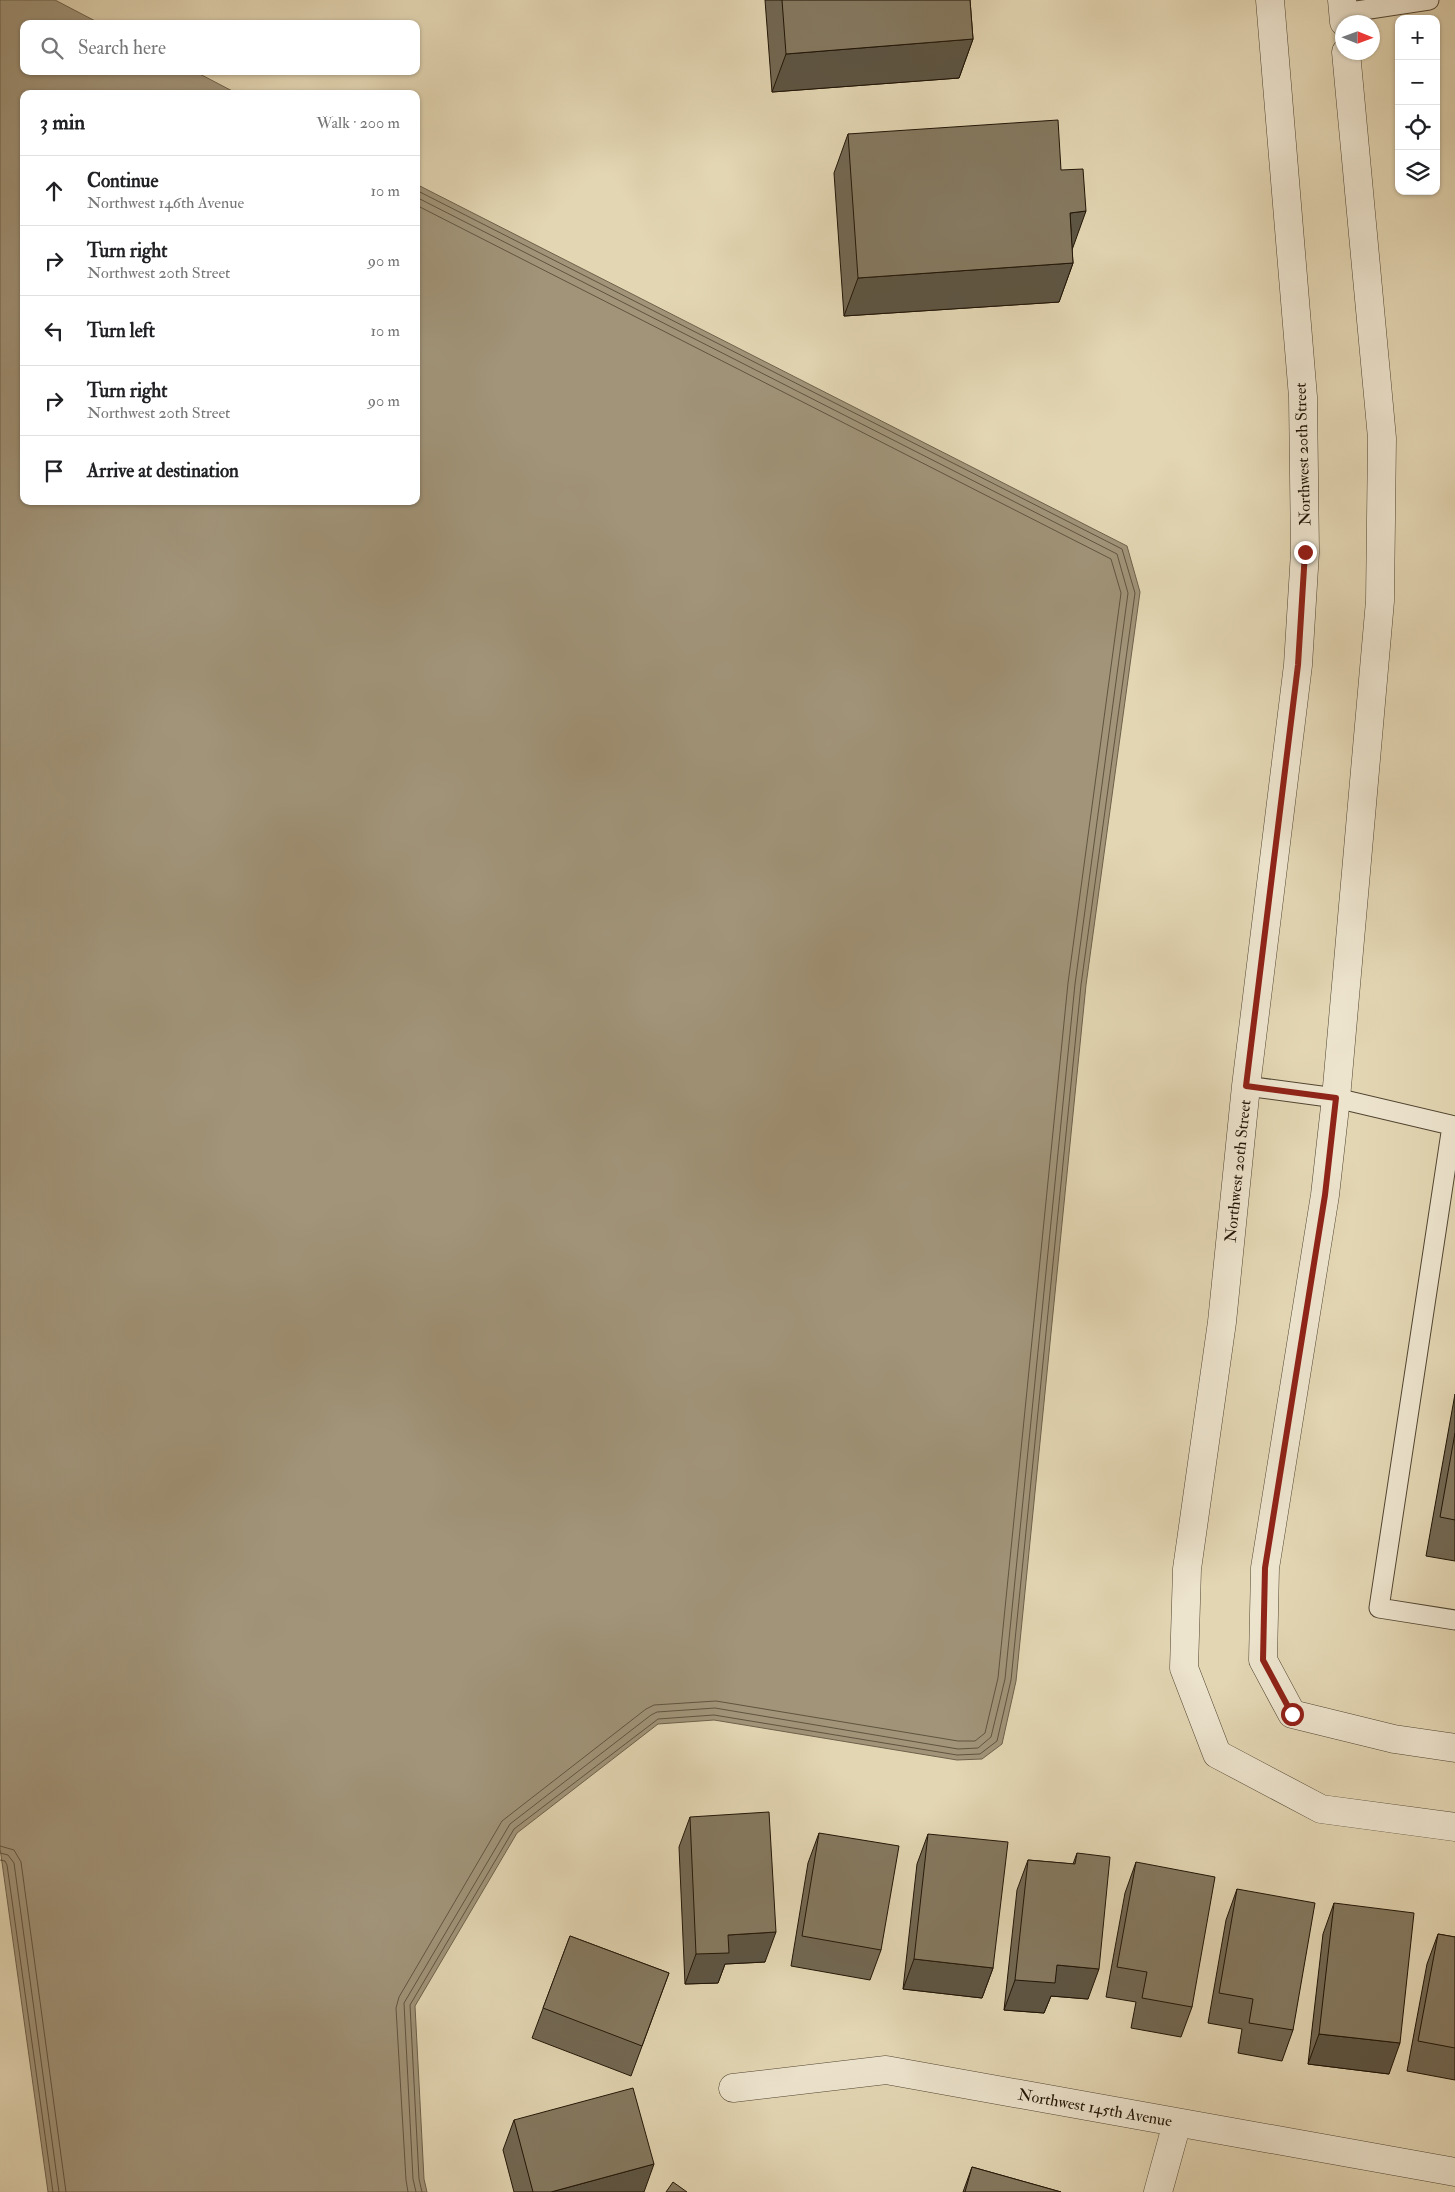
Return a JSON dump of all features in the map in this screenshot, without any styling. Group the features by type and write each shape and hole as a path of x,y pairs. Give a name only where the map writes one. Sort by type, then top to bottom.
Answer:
{"street":[{"name":"Northwest 20th Street","path":"1270,0 1302,397 1305,552 1298,665 1246,1086 1222,1322 1187,1569 1184,1668 1217,1754 1321,1809 1455,1827"},
{"path":"1347,60 1382,438 1380,601 1336,1098 1325,1195 1265,1568 1263,1660 1292,1714 1394,1739 1455,1748"},
{"name":"Northwest 145th Avenue","path":"733,2088 886,2070 1455,2172"},
{"path":"1158,2192 1177,2123"}],"lane":[{"path":"1343,12 1429,0"},
{"path":"1246,1086 1336,1098 1453,1126 1379,1608 1455,1620"}],"water":[{"path":"0,0 55,0 93,20 20,20 20,75 202,75 230,90 20,90 20,505 420,505 420,186 1127,546 1140,592 1086,985 1016,1681 1002,1744 982,1759 957,1760 714,1720 658,1724 517,1833 415,2006 424,2179 427,2192 48,2192 0,1848"}],"building":[{"path":"782,0 970,0 973,39 786,54"},
{"path":"1058,120 1061,170 1083,169 1086,211 1070,213 1073,263 858,278 848,134"},
{"path":"1455,1433 1455,1520 1440,1517"},
{"path":"769,1812 776,1932 728,1935 729,1953 696,1954 690,1817"},
{"path":"819,1833 899,1846 881,1950 802,1936"},
{"path":"928,1834 1008,1842 993,1968 914,1959"},
{"path":"1077,1853 1110,1857 1099,1969 1057,1965 1055,1983 1015,1980 1028,1860 1075,1864"},
{"path":"1136,1862 1215,1877 1192,2007 1142,1998 1147,1972 1117,1967"},
{"path":"1237,1889 1315,1903 1293,2030 1249,2023 1253,1999 1219,1993"},
{"path":"1334,1903 1414,1913 1400,2043 1319,2034"},
{"path":"1438,1934 1455,1937 1455,2048 1418,2041"},
{"path":"570,1936 669,1973 642,2046 543,2008"},
{"path":"633,2088 654,2164 551,2192 533,2192 514,2120"},
{"path":"972,2167 1061,2192 965,2192"},
{"path":"673,2182 687,2192 666,2192"}],"route":[{"path":"1292,1714 1263,1660 1265,1568 1325,1195 1336,1098 1246,1086 1298,665 1305,552"}]}
